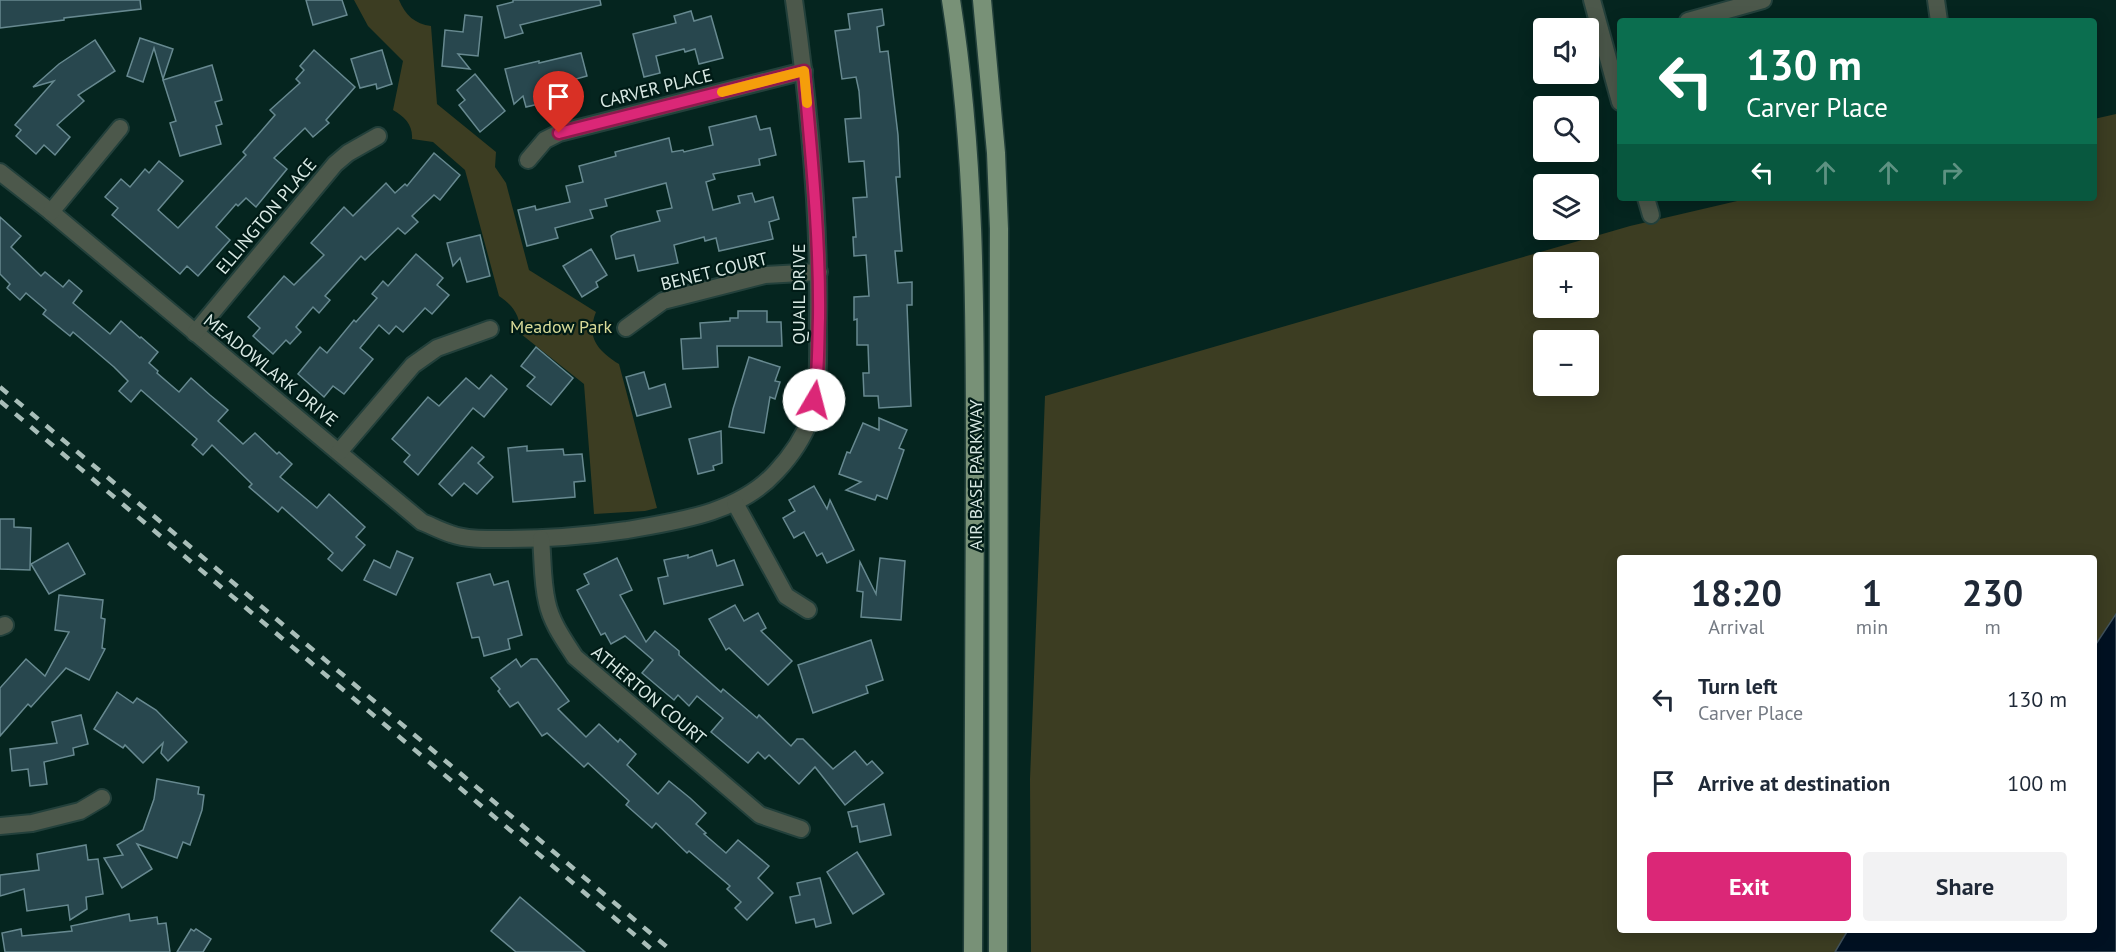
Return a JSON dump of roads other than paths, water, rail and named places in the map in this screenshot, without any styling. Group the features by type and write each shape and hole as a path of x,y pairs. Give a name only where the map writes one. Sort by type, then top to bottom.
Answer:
{"main road":[{"name":"AIR BASE PARKWAY","path":"951,0 959,50 969,156 975,308 973,952"},
{"name":"AIR BASE PARKWAY","path":"982,0 996,153 999,229 998,952"}],"street":[{"name":"QUAIL DRIVE","path":"541,539 586,536 662,524 735,503 775,474 796,449 810,419 818,380 819,272 804,71 794,0"},
{"path":"1592,0 1612,42 1617,80"},
{"path":"1699,18 1763,0"},
{"path":"1936,0 1939,18"},
{"name":"CARVER PLACE","path":"528,160 546,140 559,133 804,71"},
{"path":"51,212 120,128"},
{"name":"ELLINGTON PLACE","path":"195,333 335,164 348,153 378,136"},
{"name":"MEADOWLARK DRIVE","path":"0,172 422,522 453,535 483,539 541,539"},
{"path":"1647,201 1651,215"},
{"name":"BENET COURT","path":"626,328 663,301 765,275 819,272"},
{"path":"339,452 413,365 437,348 490,329"},
{"path":"735,503 786,596 808,610"},
{"name":"ATHERTON COURT","path":"541,539 542,572 547,604 560,634 575,657 760,815 801,829"},
{"path":"0,826 32,823 80,811 102,798"}],"water":[{"path":"2116,614 2116,952 1835,952 1846,933 2097,933 2097,642"}],"railway":[{"path":"0,387 673,952"},
{"path":"0,401 655,952"}],"park label":[{"name":"Meadow Park","path":"561,326"}]}
